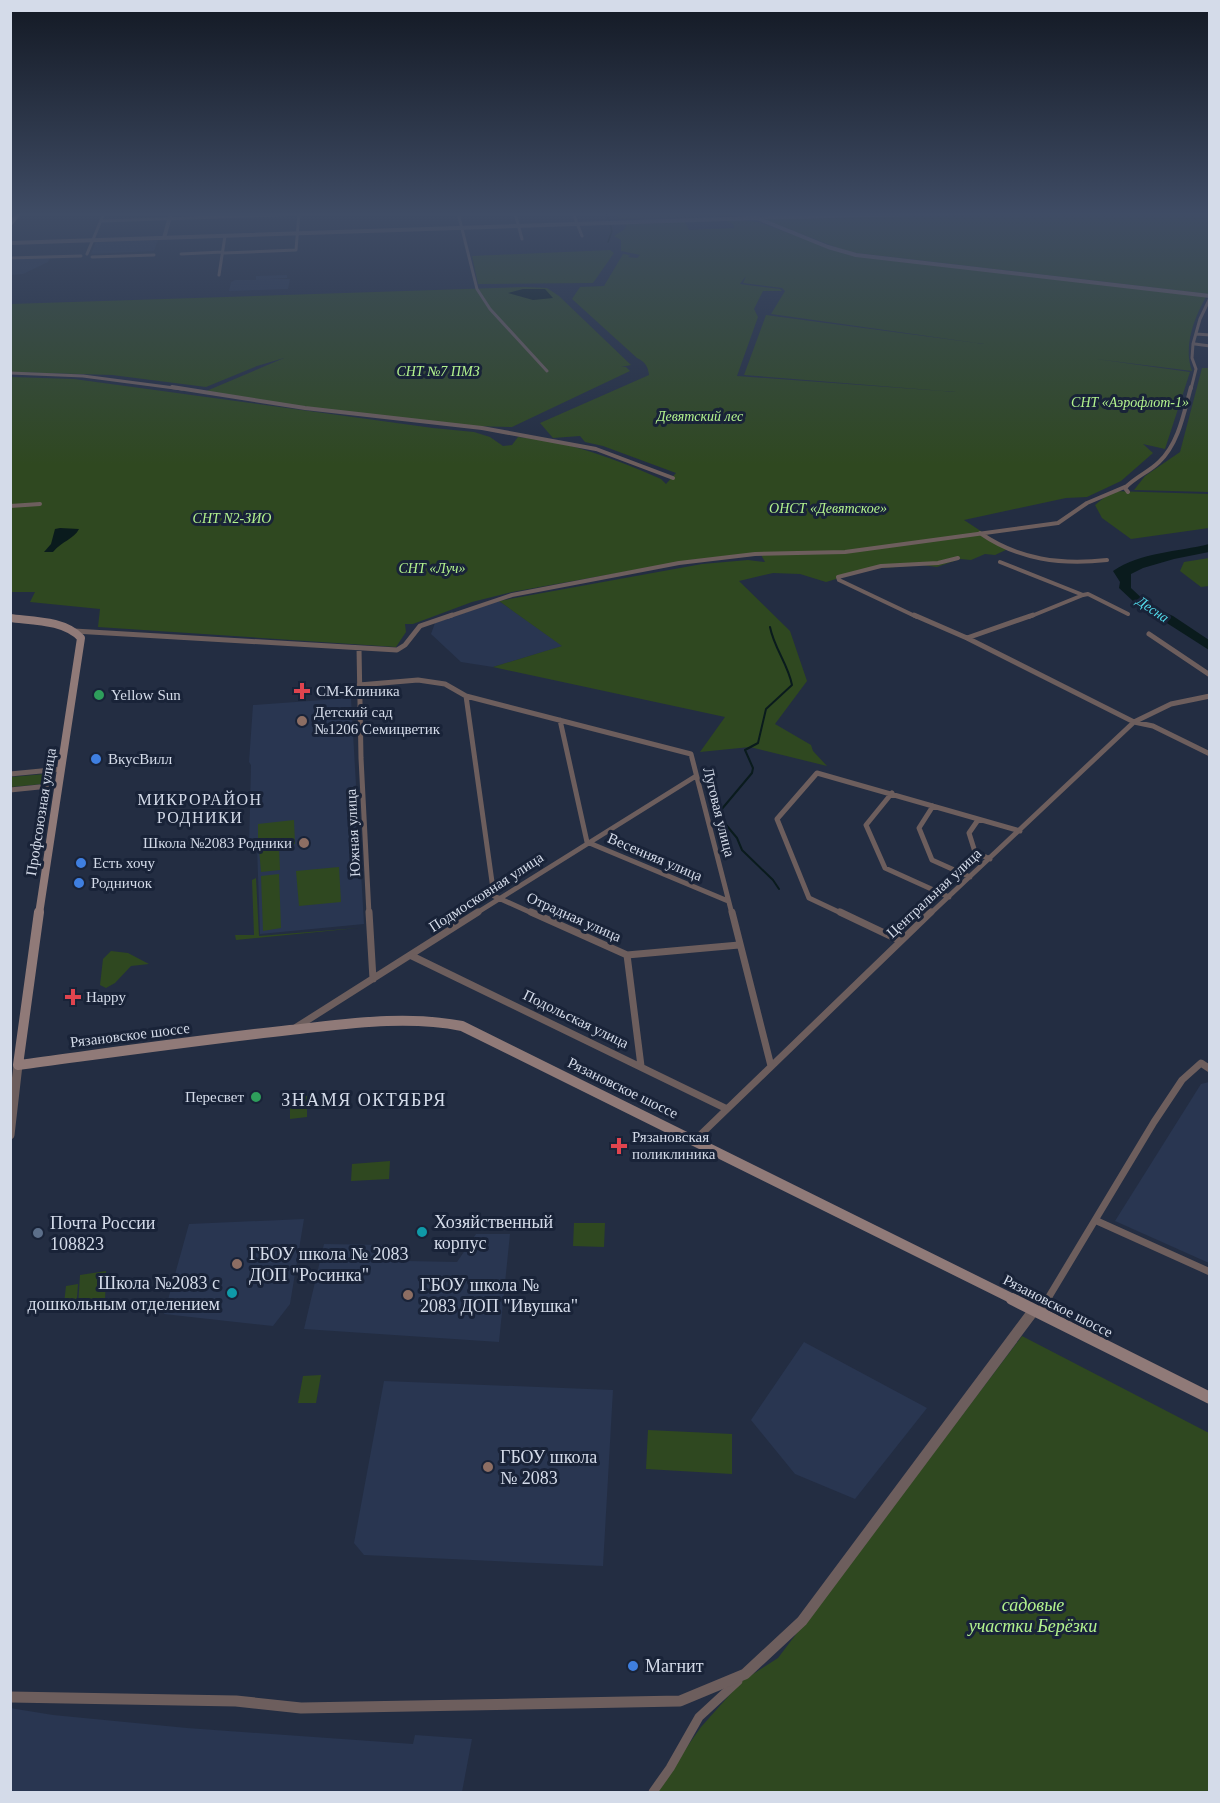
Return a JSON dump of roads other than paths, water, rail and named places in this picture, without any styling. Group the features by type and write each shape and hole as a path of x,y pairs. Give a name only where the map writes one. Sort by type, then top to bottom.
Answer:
{"main road":[{"path":"10,618 43,622 74,630"},
{"name":"Профсоюзная улица","path":"14,1065 81,638 74,630"},
{"name":"Рязановское шоссе","path":"14,1065 291,1030 398,1021 442,1022 462,1026 695,1140 1209,1398"}],"street":[{"path":"481,297 547,371"},
{"path":"74,630 397,650 407,644 412,631 420,626 498,599 679,563 755,554 845,552 1058,523 1087,503 1127,489 1132,479 1159,462 1170,449 1196,371 1197,365 1192,358 1198,320 1209,297"},
{"path":"1196,334 1209,335"},
{"path":"1195,344 1209,345"},
{"path":"10,374 126,380 305,408 482,428 596,449 673,478"},
{"path":"10,506 40,504"},
{"path":"979,533 997,546 1052,562 1107,560"},
{"path":"958,558 939,565 904,563 875,567 838,578 882,602 967,638 1134,722 1153,726 1209,753"},
{"path":"1000,562 1083,595"},
{"path":"967,638 1012,624 1088,594 1128,614"},
{"path":"1149,634 1209,675"},
{"name":"Южная улица","path":"359,648 360,758 373,979"},
{"name":"Луговая улица","path":"359,685 418,680 445,684 466,696 691,754 771,1066"},
{"path":"466,696 492,890 494,896 501,900"},
{"name":"Центральная улица","path":"695,1140 901,941 1134,722 1171,704 1209,696"},
{"name":"Весенняя улица","path":"560,720 587,842 728,901"},
{"path":"10,774 62,770"},
{"path":"901,941 809,898 777,819 817,773 1020,831"},
{"name":"Подмосковная улица","path":"291,1030 501,900 587,842 696,776"},
{"path":"10,790 59,785"},
{"path":"892,794 866,825 885,868 949,897"},
{"path":"933,806 919,828 932,860 970,877"},
{"path":"978,819 969,833 975,852 990,859"},
{"name":"Отрадная улица","path":"501,900 627,955 739,945"},
{"path":"627,955 641,1066"},
{"name":"Подольская улица","path":"412,956 727,1108"},
{"path":"653,1792 670,1768 699,1717 802,1621 1037,1312 1097,1221 1182,1080 1201,1064 1209,1069"},
{"path":"10,1136 14,1065"},
{"path":"1097,1221 1209,1272"},
{"path":"10,1697 236,1701 301,1708 680,1701 745,1674"}],"water":[{"path":"523,297 553,298 533,300"},
{"path":"55,529 79,529 53,552 44,552 51,544"},
{"name":"Десна","path":"1209,544 1209,552 1174,559 1131,574 1131,588 1149,605 1173,616 1209,640 1209,650 1134,602 1119,588 1120,582 1113,571 1147,556"}],"waterway":[{"path":"770,627 792,685 766,709 758,743 745,750 753,768 752,773 721,810 722,820 737,838 742,850 773,880 779,889"}],"place":[{"name":"СМ-Клиника","path":"302,691"},
{"name":"Yellow Sun","path":"99,695"},
{"name":"Детский сад №1206 Семицветик","path":"302,721"},
{"name":"ВкусВилл","path":"96,759"},
{"name":"Школа №2083 Родники","path":"304,843"},
{"name":"Есть хочу","path":"81,863"},
{"name":"Родничок","path":"79,883"},
{"name":"Happy","path":"73,997"},
{"name":"Пересвет","path":"256,1097"},
{"name":"Рязановская поликлиника","path":"619,1146"},
{"name":"Хозяйственный корпус","path":"422,1232"},
{"name":"Почта России 108823","path":"38,1233"},
{"name":"ГБОУ школа № 2083 ДОП \"Росинка\"","path":"237,1264"},
{"name":"Школа №2083 с дошкольным отделением","path":"232,1293"},
{"name":"ГБОУ школа № 2083 ДОП \"Ивушка\"","path":"408,1295"},
{"name":"ГБОУ школа № 2083","path":"488,1467"},
{"name":"Магнит","path":"633,1666"}],"district":[{"name":"МИКРОРАЙОН РОДНИКИ","path":"200,808"},
{"name":"ЗНАМЯ ОКТЯБРЯ","path":"364,1100"}],"park label":[{"name":"СНТ №7 ПМЗ","path":"438,371"},
{"name":"СНТ «Аэрофлот-1»","path":"1130,402"},
{"name":"Девятский лес","path":"700,416"},
{"name":"ОНСТ «Девятское»","path":"828,508"},
{"name":"СНТ N2-ЗИО","path":"232,518"},
{"name":"СНТ «Луч»","path":"432,568"},
{"name":"садовые участки Берёзки","path":"1033,1615"}]}
